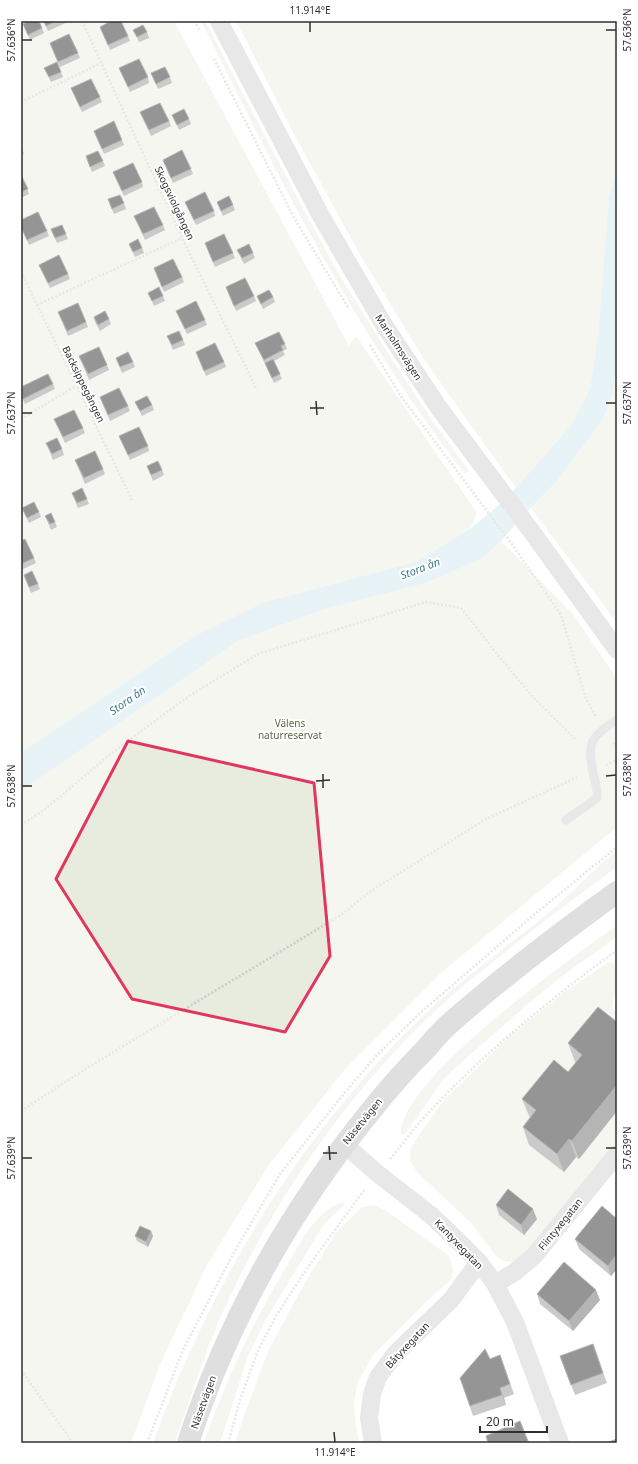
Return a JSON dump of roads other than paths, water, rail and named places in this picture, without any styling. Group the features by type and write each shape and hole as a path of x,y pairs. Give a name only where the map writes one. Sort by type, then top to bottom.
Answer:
{"street":[{"name":"Marholmsvägen","path":"219,21 321,216 384,325 439,408 499,487 617,650"},
{"name":"Näsetvägen","path":"188,1443 222,1352 253,1286 290,1222 344,1144 393,1084 447,1026 539,949 617,892"},
{"name":"Kantyxegatan","path":"344,1144 432,1216 479,1262 494,1284 515,1322 560,1443"},
{"name":"Flintyxegatan","path":"494,1284 515,1272 534,1256 617,1154"},
{"name":"Båtyxegatan","path":"373,1443 369,1418 372,1394 378,1377 395,1354 451,1300 479,1262"}],"lane":[{"path":"566,820 597,798 598,792 591,754 592,743 603,729 617,720"}],"water":[{"name":"Stora ån","path":"617,169 617,359 614,388 603,419 556,482 530,508 501,541 483,558 425,583 328,608 239,640 21,791 21,753 195,636 263,603 416,562 470,529 505,500 571,426 590,389 598,339 609,198"}],"park label":[{"name":"Välens naturreservat","path":"290,728"}]}
